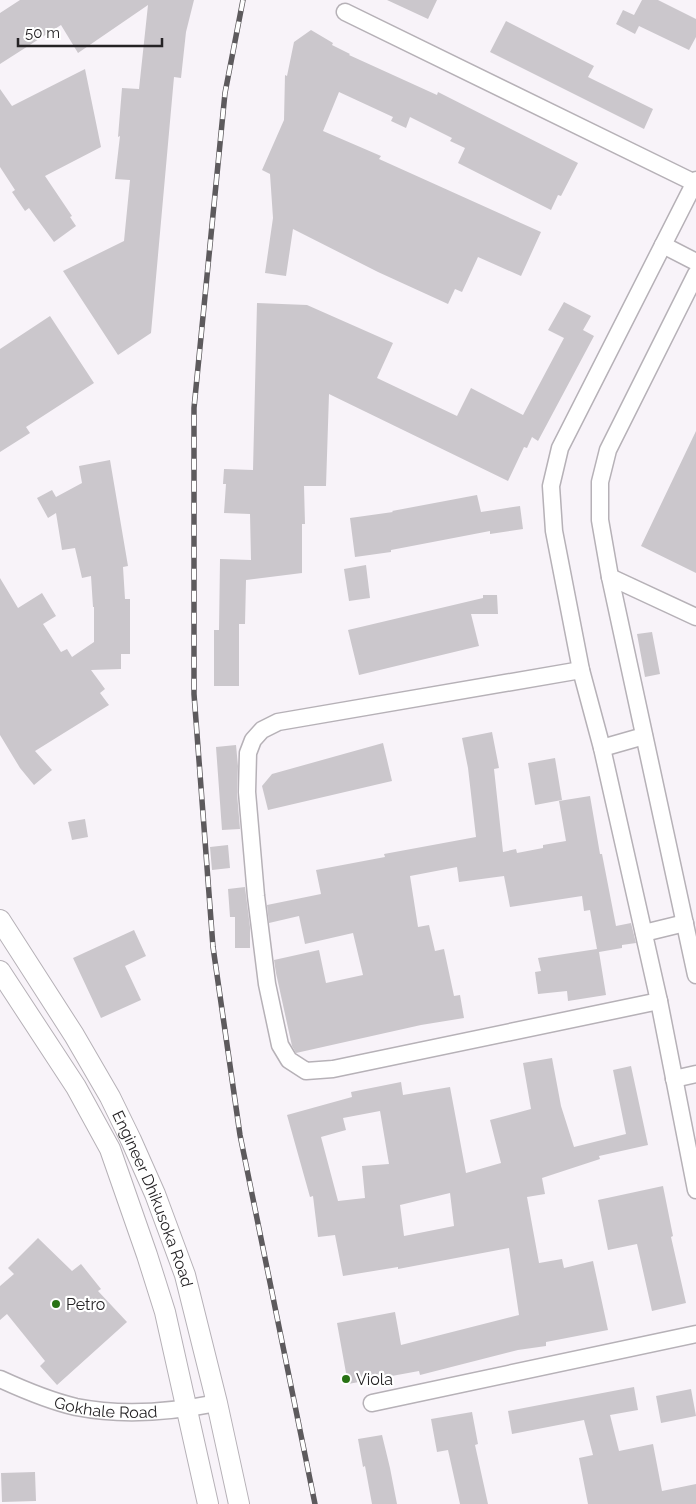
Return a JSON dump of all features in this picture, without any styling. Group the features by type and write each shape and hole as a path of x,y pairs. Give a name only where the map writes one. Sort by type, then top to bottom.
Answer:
{"street":[{"path":"345,12 695,181 560,448 551,486 554,531 581,670 602,748 644,932 696,1190"},
{"path":"663,245 696,262"},
{"path":"696,274 608,450 600,482 600,520 610,577 696,975"},
{"path":"610,577 696,617"},
{"path":"581,670 278,722 262,730 253,740 248,753 247,792 255,887 267,984 280,1045 289,1060 306,1071 333,1069 659,1001"},
{"path":"602,748 644,736"},
{"name":"Engineer Dhikusoka Road","path":"0,920 74,1035 110,1097 155,1194 185,1275 218,1403 239,1504"},
{"path":"644,932 684,923"},
{"name":"Engineer Dhikusoka Road","path":"0,971 76,1087 110,1149 165,1312 208,1504"},
{"path":"674,1079 696,1074"},
{"path":"372,1403 696,1334"},
{"name":"Gokhale Road","path":"0,1379 27,1391 75,1407 114,1412 187,1409 218,1403"}],"building":[{"path":"20,0 194,0 186,32 181,78 174,77 151,333 118,355 63,271 124,241 130,180 115,179 120,136 118,137 122,88 139,89 148,5 78,53 61,25 0,64 0,13"},
{"path":"387,0 437,0 428,19"},
{"path":"642,0 658,0 696,19 696,37 689,50 639,26 635,34 616,24 623,10 634,15"},
{"path":"506,21 594,66 588,77 653,109 644,129 490,52"},
{"path":"311,30 349,55 437,95 438,92 578,163 561,196 558,195 551,210 458,163 465,148 450,141 452,138 410,117 406,128 391,121 393,117 339,92 323,131 381,156 379,159 541,232 521,276 478,257 462,292 455,289 448,304 378,272 293,229 286,276 265,273 273,218 270,174 262,170 284,120 285,75 287,76 294,42"},
{"path":"85,69 101,147 45,176 72,216 70,217 76,226 54,242 29,208 25,211 12,192 15,190 0,167 0,89 12,106"},
{"path":"564,302 591,316 583,330 594,336 538,441 532,437 527,448 524,447 508,481 329,394 326,486 304,486 305,524 302,524 302,573 246,580 245,624 239,624 239,686 214,686 214,630 219,630 220,559 251,560 250,514 224,513 226,484 223,484 224,469 253,470 257,303 307,305 393,343 377,378 457,416 471,388 523,415 564,338 548,330"},
{"path":"50,316 94,383 26,427 30,433 0,452 0,349"},
{"path":"696,431 696,573 641,546"},
{"path":"110,460 128,566 123,567 125,599 130,599 130,654 121,654 121,669 91,670 105,689 100,693 109,705 35,751 52,770 34,785 20,768 0,735 0,578 18,608 42,593 56,616 43,624 61,652 67,649 72,657 94,642 94,607 91,576 82,578 75,548 62,550 56,513 48,518 37,498 52,490 56,497 82,483 79,466"},
{"path":"477,495 481,512 520,506 523,529 490,534 490,531 391,550 391,552 355,557 350,518 393,512"},
{"path":"366,565 370,598 349,601 344,569"},
{"path":"483,595 497,595 498,614 471,614 479,646 359,675 348,630 483,598"},
{"path":"652,632 660,674 645,677 637,634"},
{"path":"492,732 499,768 494,769 503,852 516,849 517,853 543,848 543,845 566,841 559,801 590,796 600,854 602,854 616,926 631,923 636,943 622,945 622,948 599,952 606,995 568,1001 567,991 538,994 535,972 541,971 538,958 597,949 590,910 584,911 582,896 510,907 504,876 459,882 457,867 410,876 418,927 429,925 435,951 444,949 454,996 460,995 464,1018 421,1025 296,1053 292,1046 274,960 319,950 326,983 363,975 353,933 305,944 299,916 269,923 267,905 321,894 316,870 385,857 384,854 476,837 468,768 462,738"},
{"path":"383,743 392,781 268,810 262,786 272,774"},
{"path":"236,745 240,829 222,830 216,747"},
{"path":"555,758 562,800 535,805 528,763"},
{"path":"85,819 88,837 72,840 68,822"},
{"path":"228,845 230,868 212,870 210,847"},
{"path":"245,887 250,927 250,948 235,948 235,917 230,917 228,889"},
{"path":"134,930 146,956 125,966 141,1000 101,1018 73,958"},
{"path":"552,1058 561,1106 574,1147 626,1134 613,1070 631,1066 648,1145 599,1156 600,1159 542,1178 545,1194 527,1197 539,1263 562,1259 564,1268 593,1261 608,1330 546,1342 546,1346 518,1350 420,1375 419,1371 348,1384 337,1323 395,1312 401,1345 519,1315 509,1248 398,1269 398,1267 343,1276 335,1235 318,1237 313,1196 310,1197 287,1115 352,1097 351,1092 401,1082 403,1095 450,1087 466,1173 501,1163 490,1120 531,1109 523,1063","holes":["380,1111 389,1164 362,1166 365,1198 338,1201 321,1137 346,1130 343,1118","450,1193 454,1226 404,1236 400,1205"]},
{"path":"663,1186 673,1236 671,1237 686,1303 652,1311 637,1244 608,1250 598,1200"},
{"path":"38,1238 72,1271 81,1264 101,1289 98,1291 127,1322 57,1385 40,1366 45,1361 7,1314 0,1320 0,1286 14,1274 8,1268"},
{"path":"634,1387 638,1410 610,1415 619,1451 653,1444 662,1491 696,1484 696,1504 588,1504 579,1458 593,1455 584,1420 512,1434 508,1411"},
{"path":"691,1389 696,1416 661,1423 656,1396"},
{"path":"472,1412 478,1444 475,1445 488,1504 460,1504 448,1450 437,1452 431,1419"},
{"path":"382,1435 397,1504 372,1504 365,1466 363,1467 358,1439"},
{"path":"35,1472 36,1501 2,1502 1,1473"}],"railway":[{"path":"243,0 225,93 194,408 194,694 213,947 240,1135 315,1504"}],"place":[{"name":"Petro","path":"56,1304"},
{"name":"Viola","path":"346,1379"}]}
